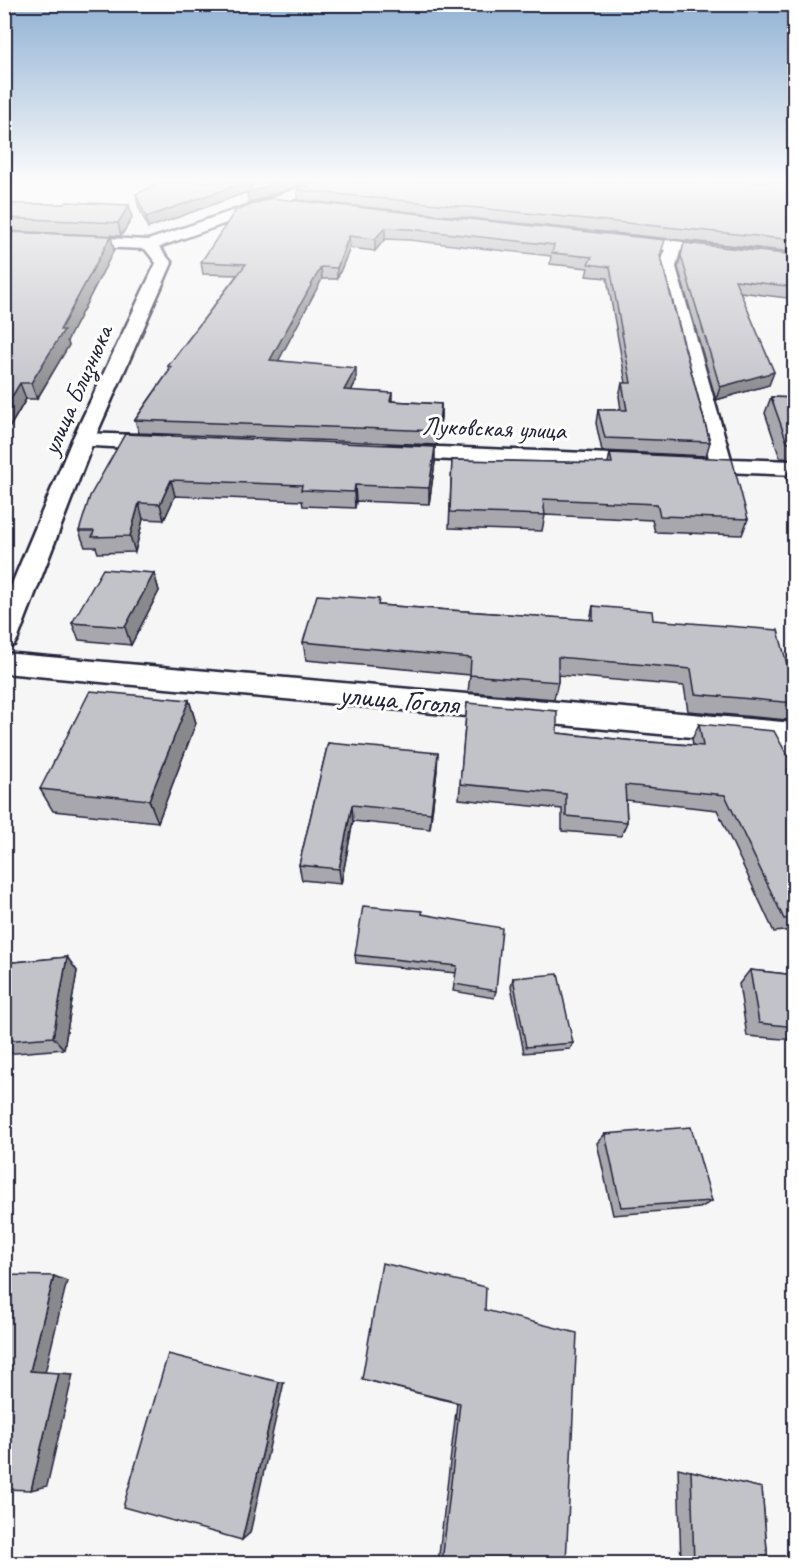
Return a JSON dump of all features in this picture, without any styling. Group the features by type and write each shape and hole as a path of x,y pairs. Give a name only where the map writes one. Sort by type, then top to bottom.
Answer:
{"street":[{"name":"улица Близнюка","path":"4,638 83,440 164,263 158,255"},
{"path":"671,255 668,267 722,465"},
{"path":"759,255 795,259"},
{"path":"83,440 190,444"},
{"name":"Луковская улица","path":"367,451 795,468"},
{"name":"улица Гоголя","path":"4,663 786,734"},
{"path":"786,734 795,768"}],"building":[{"path":"4,255 101,255 60,330 64,330 31,383 20,383 4,410"},
{"path":"206,255 342,255 337,268 321,267 270,360 356,368 344,390 392,393 390,401 441,404 438,431 135,420 172,367 168,366 246,264 201,262"},
{"path":"574,255 660,255 710,442 605,438 598,410 627,410 622,383 631,383 610,267 588,264 592,257"},
{"path":"795,255 795,287 735,280 774,372 720,387 681,256"},
{"path":"771,397 795,398 795,442 787,442"},
{"path":"125,434 435,447 429,488 355,485 354,492 301,490 302,485 171,480 160,504 139,503 130,536 92,537 94,531 79,531 90,496"},
{"path":"610,453 732,459 748,519 660,516 657,504 543,499 545,515 450,512 452,460 612,463"},
{"path":"103,569 154,573 125,627 72,623"},
{"path":"317,595 379,599 378,605 593,620 593,606 652,611 653,620 778,630 795,695 795,703 695,694 691,669 558,657 558,682 470,675 471,658 303,642"},
{"path":"90,691 189,700 149,800 40,789"},
{"path":"467,703 557,711 557,733 635,741 703,746 699,724 774,731 792,764 795,764 795,770 788,769 795,796 795,918 784,919 725,795 625,785 627,822 566,816 566,794 460,784"},
{"path":"328,743 438,753 431,813 352,805 339,869 299,865"},
{"path":"363,906 422,911 422,914 502,928 496,991 454,984 457,966 355,955"},
{"path":"67,957 53,1037 4,1041 4,963"},
{"path":"750,970 795,975 795,1027 759,1023"},
{"path":"558,974 573,1043 526,1047 513,978"},
{"path":"691,1127 712,1201 621,1207 605,1134"},
{"path":"382,1263 486,1287 485,1310 577,1333 566,1563 442,1563 460,1403 362,1379"},
{"path":"4,1275 54,1276 30,1371 59,1373 31,1490 4,1489"},
{"path":"168,1354 279,1382 242,1540 123,1507"},
{"path":"691,1471 762,1488 768,1563 694,1563"}]}
